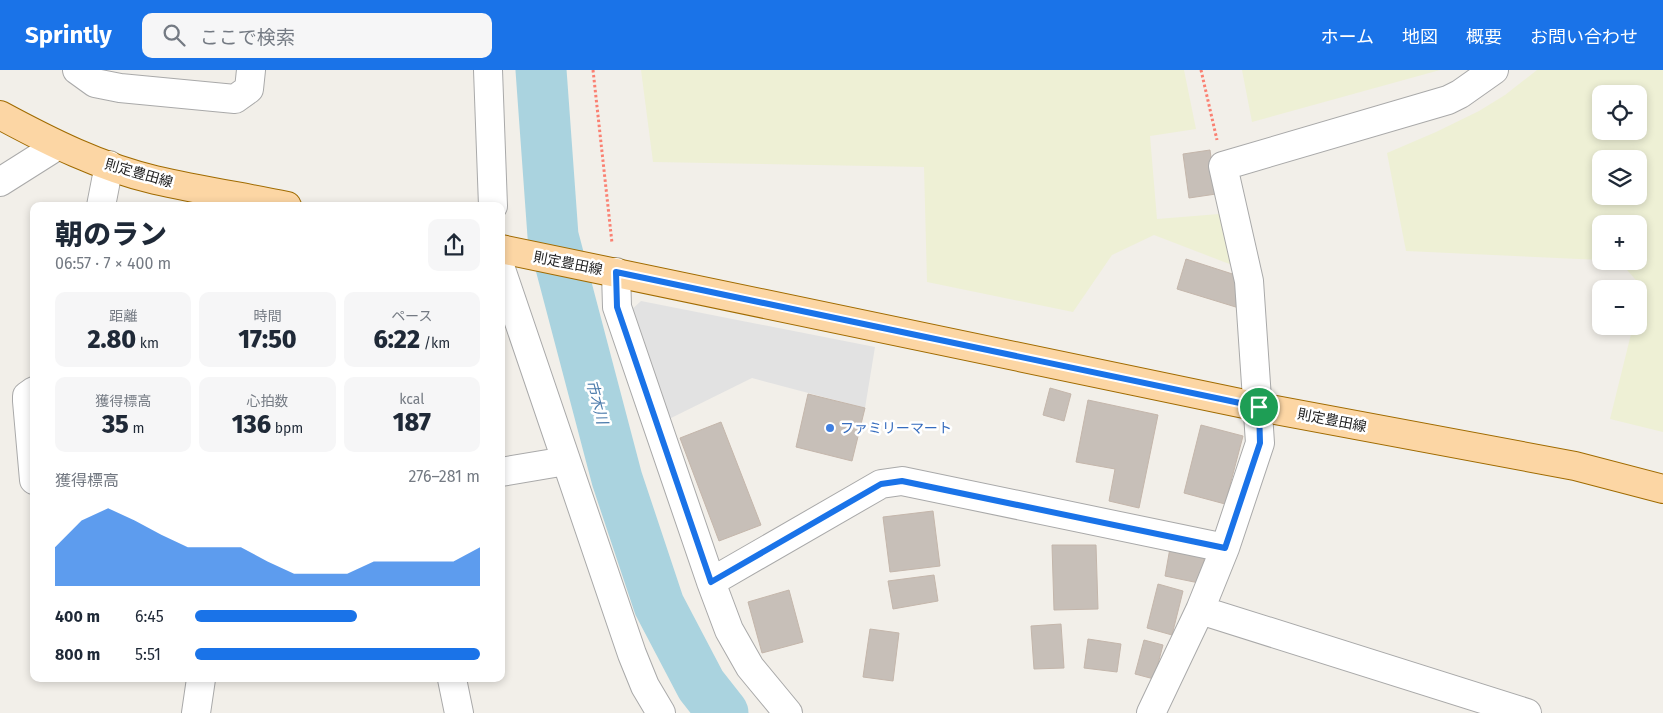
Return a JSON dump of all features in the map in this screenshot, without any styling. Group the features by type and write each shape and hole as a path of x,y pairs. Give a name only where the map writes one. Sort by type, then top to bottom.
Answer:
{"main road":[{"name":"則定豊田線","path":"0,115 57,146 154,180 267,202"},
{"name":"則定豊田線","path":"505,250 1259,407 1574,466 1663,489"}],"street":[{"path":"77,70 95,83 120,88 235,99 249,89 251,70"},
{"path":"488,70 493,202"},
{"path":"1151,713 1200,610 1225,548 1260,443 1249,281 1223,166 1448,100 1494,70"},
{"path":"0,182 57,146"},
{"path":"102,202 109,165"},
{"path":"616,272 617,307 729,630 750,667 788,713"},
{"path":"505,281 632,654 644,686 661,713"},
{"path":"30,394 27,401 30,435"},
{"path":"505,471 566,461"},
{"path":"711,582 881,484 902,481 1225,548"},
{"path":"1200,610 1527,713"},
{"path":"196,713 201,682"},
{"path":"453,682 459,713"}],"path":[{"path":"594,70 616,272"},
{"path":"1201,70 1223,166"}],"green space":[{"path":"641,70 1184,70 1196,129 1150,136 1157,219 1219,214 1232,265 1154,235 1112,255 1073,312 927,282 924,167 653,162"},
{"path":"1242,70 1440,70 1252,122"},
{"path":"1537,70 1663,70 1663,432 1610,419 1631,335 1647,335 1647,280 1636,280 1627,270 1647,270 1647,215 1592,215 1592,260 1406,251 1387,153 1479,111 1505,95"}],"shaded area":[{"path":"641,301 875,347 865,408 752,378 665,421 629,312"}],"building":[{"path":"1210,150 1216,194 1189,198 1183,154"},
{"path":"1186,259 1248,279 1239,308 1177,289"},
{"path":"1050,388 1071,394 1064,421 1043,415"},
{"name":"ファミリーマート","path":"808,394 865,408 852,461 796,447"},
{"path":"1088,400 1158,415 1139,508 1109,501 1115,469 1076,462"},
{"path":"721,422 761,525 719,541 680,438"},
{"path":"1201,425 1243,436 1225,504 1184,493"},
{"path":"933,511 940,566 890,572 883,517"},
{"path":"1052,545 1096,545 1098,609 1054,610"},
{"path":"1170,548 1205,555 1199,583 1165,576"},
{"path":"934,575 938,601 893,609 888,581"},
{"path":"1158,584 1183,591 1172,635 1147,628"},
{"path":"789,590 803,642 762,653 748,602"},
{"path":"1061,624 1064,668 1034,669 1031,626"},
{"path":"870,629 899,633 893,681 863,677"},
{"path":"1088,639 1121,644 1117,672 1084,668"},
{"path":"1144,640 1163,645 1154,679 1135,674"}],"waterway":[{"name":"市木川","path":"541,70 553,236 617,479 659,605 701,685 723,713"}],"place":[{"name":"ファミリーマート","path":"830,428"}],"route":[{"path":"616,272 1259,407 1260,443 1225,548 902,481 881,484 711,582 617,307 616,272"}]}
